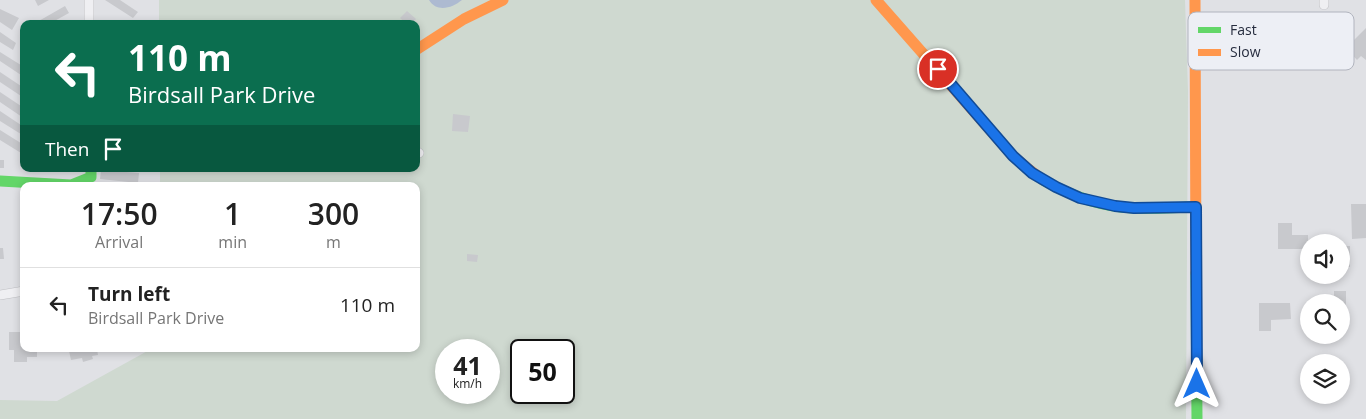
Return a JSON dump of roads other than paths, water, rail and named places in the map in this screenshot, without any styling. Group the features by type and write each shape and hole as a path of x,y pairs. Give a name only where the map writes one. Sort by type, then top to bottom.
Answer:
{"street":[{"path":"89,0 89,20"},
{"path":"420,47 464,19 503,0"},
{"path":"876,0 1001,143 1037,176 1069,194 1091,202 1134,208 1196,207"},
{"path":"1195,70 1197,419"},
{"path":"77,182 91,177 91,172"},
{"path":"0,181 20,183"},
{"path":"0,295 20,292"}],"water":[{"path":"429,0 462,0 449,7 440,8 436,7"}]}
